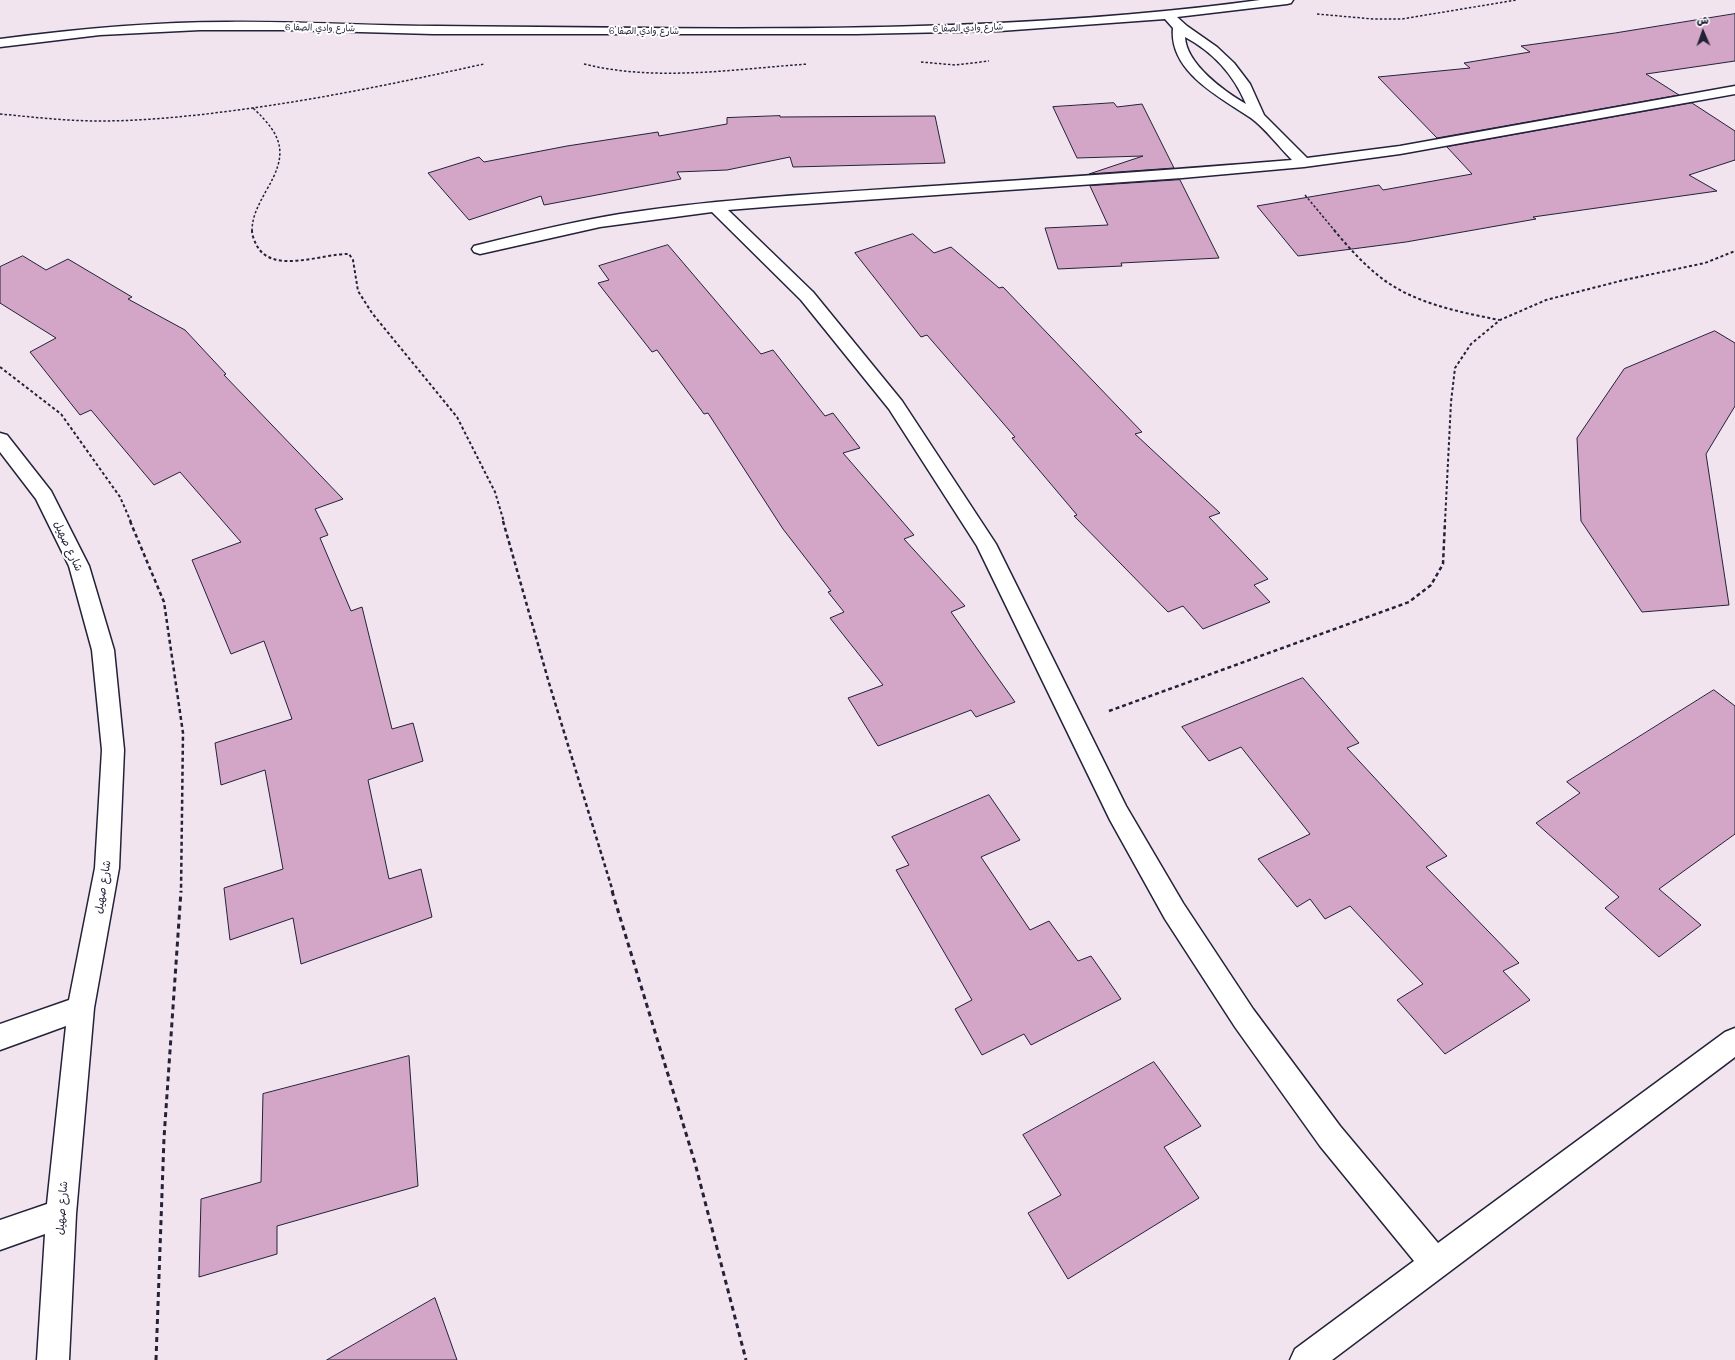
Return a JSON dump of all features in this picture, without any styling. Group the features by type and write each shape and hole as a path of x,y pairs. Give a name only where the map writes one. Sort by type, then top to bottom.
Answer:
{"street":[{"name":"شارع وادي الصفا 6","path":"0,43 128,29 202,26 369,29 843,32 1048,24 1169,16 1287,0"},
{"path":"1169,16 1179,28 1202,41 1229,64 1247,88 1254,102 1257,116"},
{"path":"1179,28 1179,42 1191,67 1218,91 1236,104 1257,116 1304,163"},
{"path":"1183,52 1211,48"},
{"path":"1218,91 1247,88"},
{"path":"480,249 562,230 641,216 777,201 1182,174 1304,163 1400,150 1735,90"},
{"path":"716,208 807,296 896,405 986,544 1118,813 1174,911 1244,1018 1330,1136 1436,1264"},
{"name":"شارع صهيل","path":"0,439 44,496 79,566 104,650 113,750 107,868 80,1008 61,1214 53,1360"},
{"path":"0,1037 80,1008"},
{"path":"1306,1360 1735,1041"},
{"path":"0,1235 61,1214"}],"path":[{"path":"253,107 274,131 281,149 278,168 256,209 251,225 252,239 260,250 270,258 286,261 307,261 338,253 349,254 353,260 358,291 372,313 457,417 495,492 549,683 696,1162 746,1360"},
{"path":"1305,195 1361,259 1385,280 1420,299 1462,313 1500,320"},
{"path":"1075,724 1409,602 1431,585 1443,564 1451,402 1455,368 1471,344 1500,320 1546,300 1624,280 1705,263 1735,251"}],"building":[{"path":"1735,14 1735,61 1646,74 1679,95 1437,138 1378,77 1470,68 1464,63 1530,52 1521,46"},
{"path":"1114,103 1117,107 1142,104 1174,168 1089,174 1143,156 1077,158 1053,107"},
{"path":"1692,103 1735,131 1735,160 1689,175 1717,191 1533,217 1536,219 1406,242 1298,256 1257,206 1379,185 1383,190 1472,174 1447,147"},
{"path":"780,116 935,116 945,163 793,167 790,157 727,170 677,172 681,179 544,205 541,196 469,220 428,173 479,157 484,162 567,146 658,132 659,136 727,124 727,118"},
{"path":"1180,180 1219,258 1121,263 1122,266 1058,269 1045,228 1108,225 1090,186"},
{"path":"913,234 934,253 951,247 999,288 1003,287 1142,432 1135,434 1220,513 1209,517 1268,579 1254,585 1270,602 1203,629 1183,606 1168,612 1074,516 1077,515 1012,438 1015,437 927,335 921,337 855,253"},
{"path":"668,245 761,354 773,350 825,416 833,413 860,448 843,453 914,535 904,539 965,606 951,612 1015,702 976,717 971,710 878,746 848,698 883,685 830,618 844,612 828,592 831,591 783,529 708,413 704,414 657,350 652,352 598,283 609,280 599,266"},
{"path":"23,256 46,270 68,259 132,297 128,299 185,330 226,374 224,375 343,499 315,509 328,535 320,538 351,611 362,607 392,729 413,723 423,761 368,780 389,879 421,869 432,917 301,964 293,918 230,940 224,888 283,869 265,770 221,785 215,743 292,719 264,641 231,654 192,560 241,542 180,472 154,485 91,410 80,415 30,352 56,338 0,303 0,267"},
{"path":"1715,331 1735,343 1735,406 1706,454 1729,605 1642,612 1581,521 1577,438 1624,369"},
{"path":"1303,678 1359,743 1347,748 1447,856 1426,867 1519,963 1503,971 1530,1000 1445,1054 1397,1000 1423,984 1350,906 1325,919 1310,899 1297,907 1258,859 1310,834 1241,747 1209,761 1182,727"},
{"path":"1714,690 1735,706 1735,834 1659,889 1701,925 1659,957 1605,908 1619,897 1536,823 1580,793 1567,782"},
{"path":"989,795 1020,840 981,857 1030,930 1049,921 1078,961 1091,956 1121,999 1031,1045 1024,1034 982,1055 955,1009 972,1000 896,870 909,865 892,837"},
{"path":"409,1056 418,1186 277,1226 277,1254 199,1277 201,1199 261,1182 263,1094"},
{"path":"1154,1062 1201,1126 1164,1147 1199,1198 1068,1279 1028,1213 1061,1195 1023,1135"},
{"path":"435,1298 457,1360 327,1360"}]}
